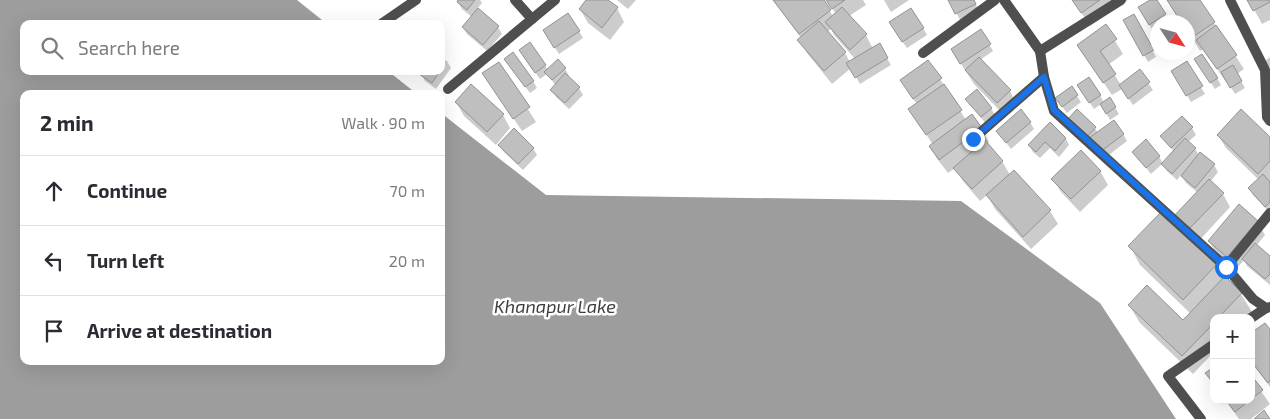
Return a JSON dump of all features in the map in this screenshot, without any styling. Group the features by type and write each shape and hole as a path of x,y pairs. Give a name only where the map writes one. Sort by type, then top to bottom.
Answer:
{"street":[{"path":"387,20 416,0"},
{"path":"515,0 532,19"},
{"path":"448,89 555,0"},
{"path":"923,53 995,0"},
{"path":"1004,0 1040,51 1044,77 1054,110 1226,267 1253,298 1268,307 1255,315"},
{"path":"1040,51 1121,0"},
{"path":"1230,0 1265,70 1267,116 1270,121"},
{"path":"973,139 1044,77"},
{"path":"1226,267 1270,213"},
{"path":"1201,419 1168,376 1210,347"}],"water":[{"name":"Khanapur Lake","path":"0,0 297,0 322,20 20,20 20,75 393,75 412,90 20,90 20,365 445,365 445,116 546,195 961,201 1100,303 1176,419 0,419"}],"building":[{"path":"458,0 475,0 467,10 457,2"},
{"path":"586,0 608,0 618,7 602,28 579,9"},
{"path":"773,0 824,0 831,10 799,34"},
{"path":"826,0 845,0 832,9"},
{"path":"948,0 974,0 976,4 955,14"},
{"path":"1072,0 1100,0 1081,13"},
{"path":"1150,0 1157,0 1166,14 1150,15 1149,25 1138,7"},
{"path":"1167,0 1200,0 1215,22 1195,35 1195,15 1177,15"},
{"path":"1247,0 1270,0 1270,2 1253,11"},
{"path":"842,7 867,34 850,50 825,22"},
{"path":"478,8 499,26 483,45 462,27"},
{"path":"911,8 924,28 902,42 889,22"},
{"path":"568,13 580,31 554,48 543,30"},
{"path":"1134,14 1150,43 1150,52 1143,56 1123,20"},
{"path":"819,21 846,52 824,71 797,40"},
{"path":"1106,24 1117,39 1100,51 1116,74 1103,83 1077,45"},
{"path":"1216,25 1237,55 1217,69 1196,40"},
{"path":"981,29 991,44 960,64 951,49"},
{"path":"530,42 546,65 535,73 519,50"},
{"path":"880,43 888,58 855,78 846,63"},
{"path":"513,52 534,81 525,87 504,59"},
{"path":"1202,54 1218,78 1210,83 1195,58"},
{"path":"979,57 1011,90 997,103 965,70"},
{"path":"558,59 566,68 552,80 544,72"},
{"path":"928,60 942,78 913,99 900,80"},
{"path":"1187,61 1203,86 1186,96 1171,71"},
{"path":"499,62 530,107 513,119 482,73"},
{"path":"1233,65 1242,81 1230,88 1221,72"},
{"path":"1140,69 1150,82 1128,99 1119,85"},
{"path":"565,73 580,87 565,103 550,90"},
{"path":"420,75 437,75 432,83"},
{"path":"1089,77 1101,95 1089,103 1077,85"},
{"path":"471,84 504,114 487,132 455,102"},
{"path":"944,84 962,110 926,135 908,109"},
{"path":"1072,86 1078,95 1062,107 1055,98"},
{"path":"977,89 992,108 981,117 965,99"},
{"path":"1110,97 1116,107 1106,114 1100,104"},
{"path":"1021,109 1031,122 1006,143 996,131"},
{"path":"1077,109 1096,127 1087,137 1068,119"},
{"path":"1241,109 1270,137 1270,161 1258,174 1217,135"},
{"path":"972,114 982,128 939,160 929,146"},
{"path":"1182,116 1193,127 1171,148 1160,136"},
{"path":"1114,120 1124,134 1100,152 1089,138"},
{"path":"1050,122 1066,138 1055,151 1045,142 1036,152 1028,145"},
{"path":"514,128 534,148 518,164 498,145"},
{"path":"1185,138 1196,148 1172,174 1161,164"},
{"path":"1146,139 1160,156 1146,168 1132,152"},
{"path":"985,140 1003,161 972,189 953,168"},
{"path":"1081,150 1101,171 1071,199 1051,179"},
{"path":"1200,152 1215,164 1195,188 1181,176"},
{"path":"1014,170 1051,210 1023,237 986,195"},
{"path":"1263,174 1270,182 1270,202 1265,207 1248,188"},
{"path":"1209,179 1224,193 1188,230 1174,216"},
{"path":"1239,204 1258,221 1227,257 1208,241"},
{"path":"1162,211 1217,264 1183,300 1128,246"},
{"path":"1255,243 1270,256 1270,274 1265,279 1242,259"},
{"path":"1225,276 1242,293 1222,314 1210,314 1210,327 1182,356 1128,305 1147,285 1183,320"},
{"path":"1265,323 1270,329 1270,381 1268,383 1255,366 1255,330"},
{"path":"1210,370 1210,379 1205,373"},
{"path":"1255,380 1263,390 1255,396"},
{"path":"1229,404 1245,404 1235,412"},
{"path":"1264,410 1270,419 1254,419"}],"route":[{"path":"973,139 1044,77 1054,110 1226,267"}]}
